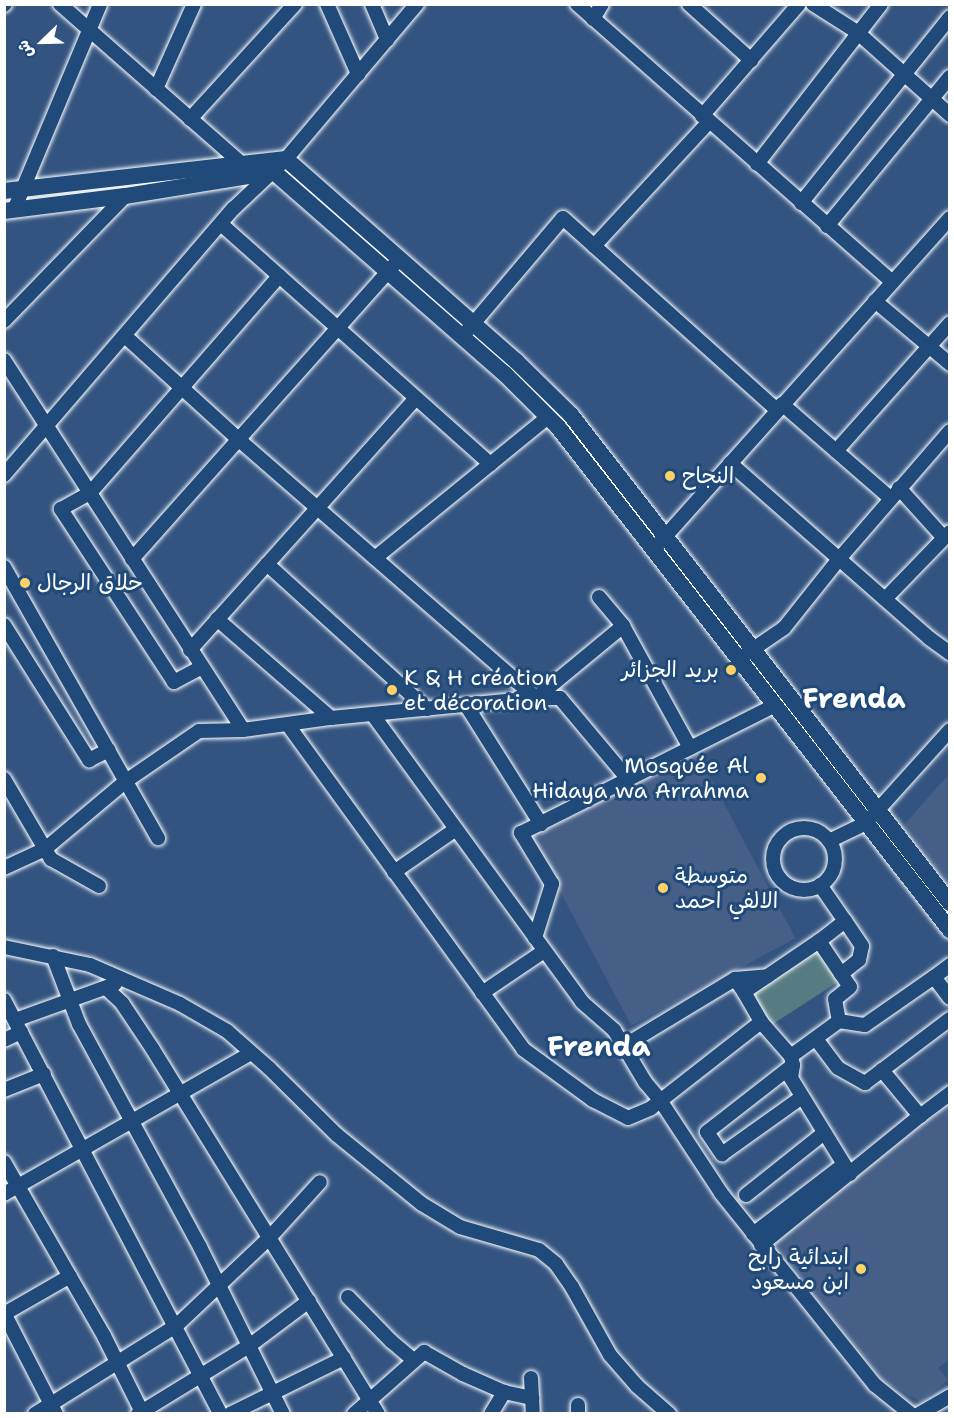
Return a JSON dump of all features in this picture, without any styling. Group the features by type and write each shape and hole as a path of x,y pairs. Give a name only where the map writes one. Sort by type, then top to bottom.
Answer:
{"street":[{"path":"60,4 242,164"},
{"path":"9,210 23,189 100,4"},
{"path":"156,89 194,4"},
{"path":"190,119 296,4"},
{"path":"327,4 358,74"},
{"path":"372,4 387,39"},
{"path":"4,475 49,426 221,224 286,159 417,4"},
{"path":"577,4 892,282"},
{"path":"593,19 602,4"},
{"path":"690,4 751,60"},
{"path":"813,4 857,32 950,115"},
{"path":"757,164 857,32 881,4"},
{"path":"594,246 706,119 796,6"},
{"path":"801,202 950,17"},
{"path":"827,225 950,77"},
{"path":"4,192 286,159 398,260 548,417 654,549 878,810 950,903"},
{"path":"9,210 125,196 274,172"},
{"path":"274,172 387,273 468,331 516,361 571,415 665,536 746,654 775,705 950,930"},
{"path":"4,321 125,196"},
{"path":"468,331 562,218 779,407 895,493 947,535 885,599"},
{"path":"654,549 950,218"},
{"path":"221,224 490,464"},
{"path":"132,559 398,260"},
{"path":"202,667 174,682 61,509 90,493 279,276"},
{"path":"875,301 950,364"},
{"path":"836,451 950,323"},
{"path":"125,336 238,439 536,698"},
{"path":"4,360 49,426 243,730"},
{"path":"190,650 416,398"},
{"path":"375,558 548,417"},
{"path":"746,654 784,628 838,559 950,431"},
{"path":"730,463 929,638 950,653"},
{"path":"267,564 427,709"},
{"path":"5,570 158,838"},
{"path":"599,597 623,626 690,748"},
{"path":"217,619 331,718"},
{"path":"4,625 89,760 109,750"},
{"path":"536,698 623,626"},
{"path":"4,868 45,849 126,780 199,731 243,730 331,718 536,698 560,698 628,779"},
{"path":"466,705 541,824"},
{"path":"535,938 552,884 521,833 775,705"},
{"path":"373,715 582,1002 614,1030 645,1082 660,1100 721,1193 875,1385 911,1413"},
{"path":"288,725 523,1049 593,1100 628,1118 651,1108 761,1022"},
{"path":"829,840 866,823 950,730"},
{"path":"4,779 51,859 99,886"},
{"path":"4,808 17,800"},
{"path":"394,872 456,829"},
{"path":"793,829 813,829 829,840 835,860 833,870 820,885 810,889 790,886 776,872 774,852 777,842 793,829"},
{"path":"820,885 862,946 859,960 842,974"},
{"path":"744,992 845,921"},
{"path":"819,941 850,987 835,999 839,1022"},
{"path":"4,947 90,965 180,1004 227,1031 337,1135 422,1204 460,1227 539,1250 556,1264 572,1287 610,1355 637,1386 669,1413"},
{"path":"482,993 544,951"},
{"path":"53,956 70,1003 130,1123 220,1287 283,1413"},
{"path":"802,1096 722,1154 706,1132 839,1022 865,1025 950,965"},
{"path":"624,1046 735,979 768,976"},
{"path":"934,977 950,998"},
{"path":"735,979 761,1022 792,1060 791,1078 847,1169"},
{"path":"4,1040 14,1027 126,980"},
{"path":"106,988 122,1003 180,1093 378,1413"},
{"path":"4,1000 14,1027 44,1074 220,1413"},
{"path":"816,1039 838,1068 865,1083 950,1019"},
{"path":"4,1194 251,1053"},
{"path":"882,1070 920,1116"},
{"path":"4,1090 44,1074"},
{"path":"757,1239 950,1093"},
{"path":"746,1195 824,1133"},
{"path":"4,1162 70,1276 141,1413 249,1346 309,1301"},
{"path":"34,1413 53,1408 117,1363 176,1326 220,1287 270,1237 320,1182"},
{"path":"53,1408 5,1314 70,1276"},
{"path":"348,1297 391,1341 414,1360"},
{"path":"354,1413 424,1352 463,1374 504,1392 532,1398"},
{"path":"230,1413 344,1358"},
{"path":"531,1378 533,1413"},
{"path":"491,1413 504,1392"},
{"path":"919,1413 950,1396"}],"shaded area":[{"name":"متوسطة الالفي احمد","path":"696,751 796,938 631,1026 532,838"},
{"path":"949,774 949,883 904,825"},
{"name":"ابتدائية رابح ابن مسعود","path":"949,1100 950,1359 938,1368 948,1380 921,1402 883,1380 773,1241"}],"green space":[{"path":"816,946 839,981 771,1025 748,990"}],"place":[{"name":"النجاح","path":"670,476"},
{"name":"حلاق الرجال","path":"25,583"},
{"name":"بريد الجزائر","path":"731,670"},
{"name":"K & H création et décoration","path":"392,690"},
{"name":"Mosquée Al Hidaya wa Arrahma","path":"761,778"},
{"name":"متوسطة الالفي احمد","path":"663,888"},
{"name":"ابتدائية رابح ابن مسعود","path":"861,1269"}],"district":[{"name":"Frenda","path":"854,698"},
{"name":"Frenda","path":"599,1046"}]}
